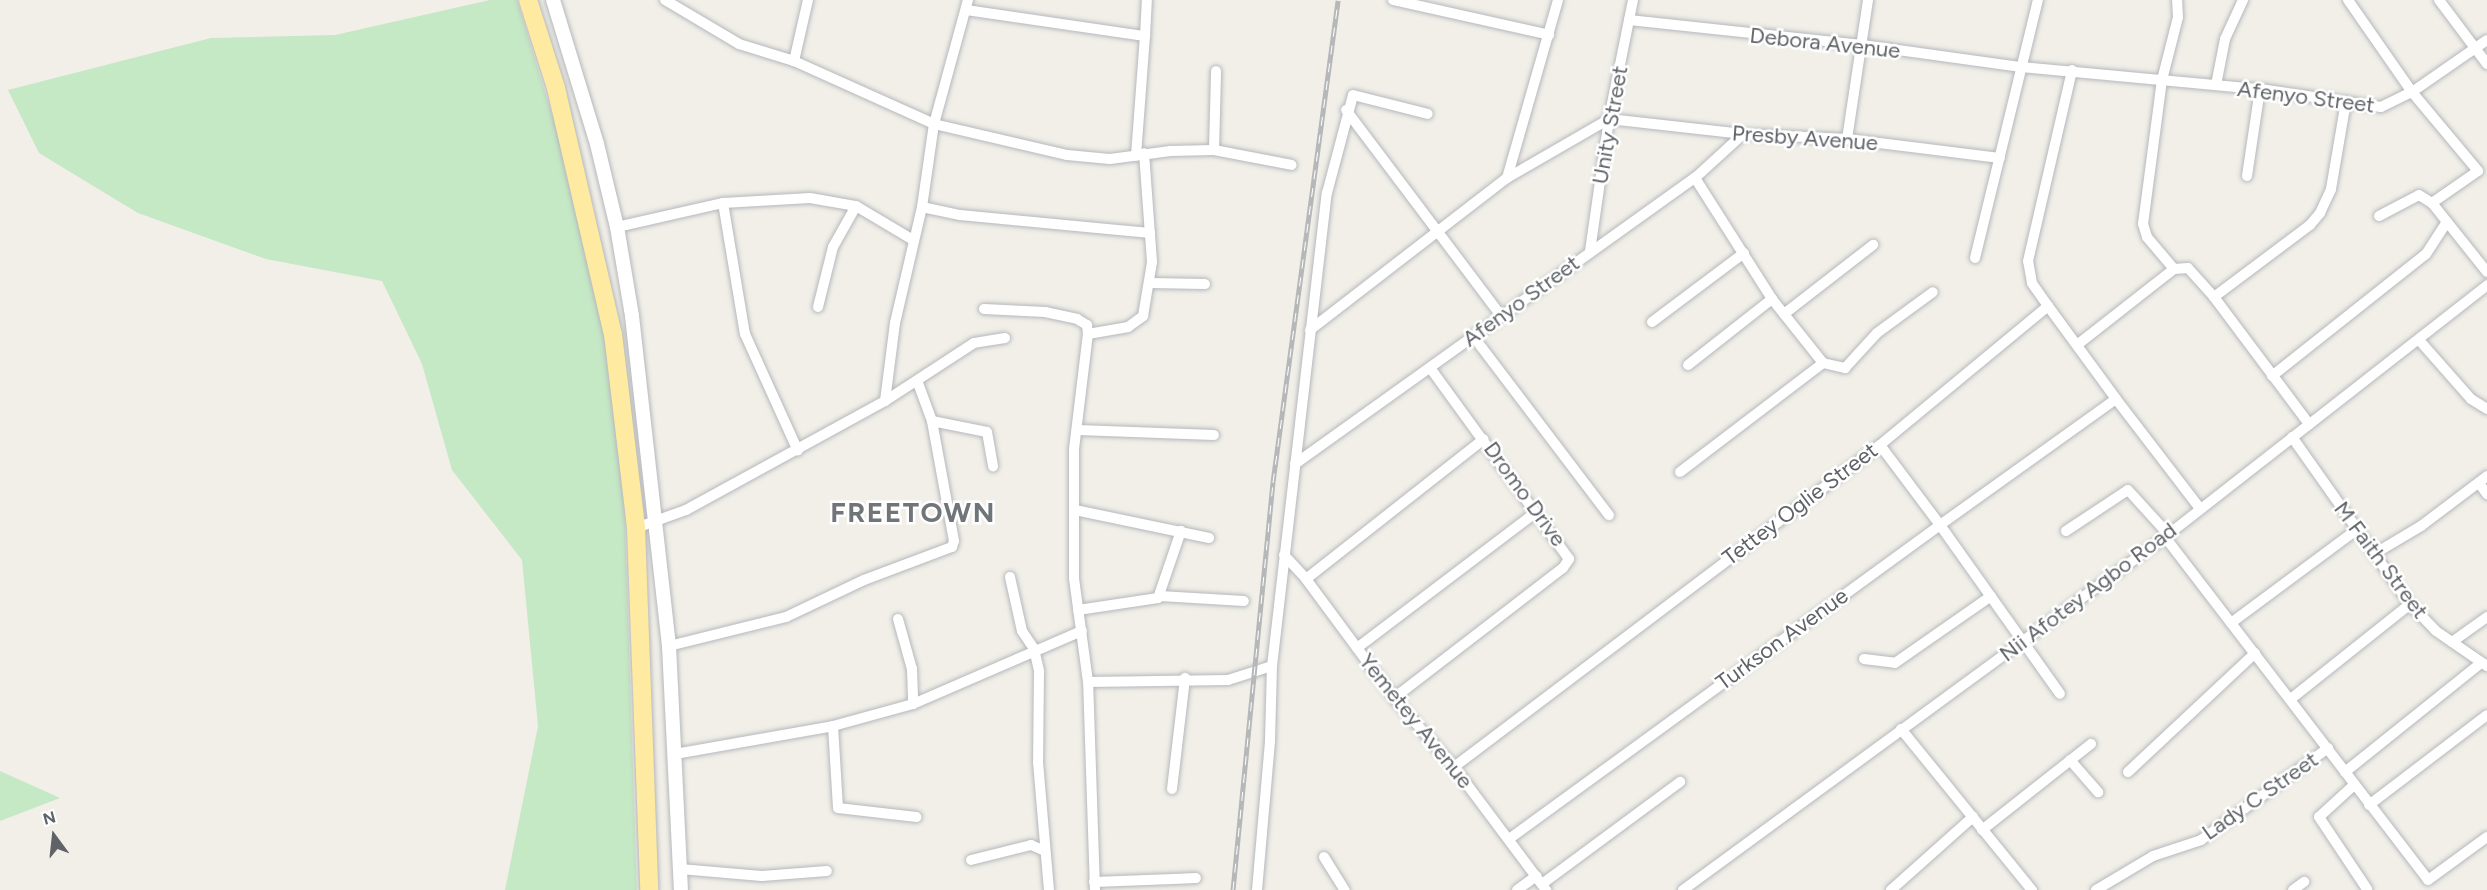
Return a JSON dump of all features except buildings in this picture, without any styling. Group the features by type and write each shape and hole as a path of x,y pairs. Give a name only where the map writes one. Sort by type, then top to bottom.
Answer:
{"highway":[{"path":"528,0 556,88 610,311 636,528 650,890"}],"street":[{"path":"554,0 617,227 658,523 669,646 681,890"},
{"path":"665,0 729,39 794,62 934,124 1067,155 1140,155 1214,150 1292,165"},
{"path":"794,62 808,0"},
{"path":"1088,334 1128,327 1143,316 1151,283 1150,233 1140,155 1147,0"},
{"path":"1393,0 1548,35"},
{"path":"1507,178 1558,0"},
{"name":"Unity Street","path":"1590,251 1609,119 1633,0"},
{"path":"1846,139 1868,0"},
{"path":"1975,258 2038,0"},
{"path":"2174,269 2147,237 2143,224 2162,80 2176,31 2177,0"},
{"path":"2216,85 2225,39 2243,0"},
{"path":"2348,0 2412,92 2478,171"},
{"path":"2439,0 2487,64"},
{"path":"885,400 895,323 922,207 934,124 967,5 1145,36"},
{"name":"Debora Avenue","path":"1629,20 1862,45 2021,67"},
{"name":"Afenyo Street","path":"2021,67 2260,89 2385,107 2412,92 2487,40"},
{"path":"2072,70 2028,261 2032,283 2116,399 2199,507"},
{"path":"1214,150 1216,71"},
{"path":"2247,176 2260,89"},
{"path":"1257,890 1270,741 1272,666 1327,193 1346,110 1353,95 1360,94 1428,114"},
{"path":"2214,297 2310,225 2320,213 2331,189 2346,101"},
{"path":"1346,110 1501,316"},
{"path":"1310,330 1507,178 1609,119"},
{"name":"Presby Avenue","path":"1609,119 1743,134 1846,139 2000,158"},
{"name":"Afenyo Street","path":"1295,464 1695,178 1743,134"},
{"path":"2432,203 2487,163"},
{"path":"1695,178 1772,299 1823,363 1845,368 1877,333 1933,292"},
{"path":"2379,216 2419,195 2432,203 2487,272"},
{"path":"617,227 723,203 810,198 856,206 913,240"},
{"path":"723,203 745,334 798,451"},
{"path":"818,307 833,247 856,206"},
{"path":"922,207 960,215 1150,233"},
{"path":"2272,376 2421,258 2447,222"},
{"path":"1784,314 1873,245"},
{"path":"1652,322 1744,253"},
{"path":"2077,345 2174,269 2191,269 2309,424"},
{"path":"1151,283 1205,284"},
{"name":"Nii Afotey Agbo Road","path":"1683,890 2166,535 2199,507 2487,285"},
{"path":"1688,365 1772,299"},
{"name":"Tettey Oglie Street","path":"1454,767 1880,445 2048,306"},
{"path":"984,309 1045,312 1077,319 1087,325 1078,430 1074,449 1074,578 1088,682 1094,886 1196,878"},
{"path":"1473,336 1609,515"},
{"path":"636,528 658,523 798,451 918,383 942,362 974,343 1005,338"},
{"path":"2418,340 2471,399 2487,409"},
{"path":"1680,472 1823,363"},
{"name":"Dromo Drive","path":"1395,698 1567,563 1566,550 1536,513 1430,368"},
{"path":"669,646 786,617 864,580 952,547 954,541 932,421 918,383"},
{"name":"Turkson Avenue","path":"1509,839 2116,399"},
{"path":"932,421 987,432 993,466"},
{"path":"1078,430 1214,435"},
{"name":"M Faith Street","path":"2292,437 2410,604 2452,642 2484,665"},
{"path":"1306,579 1484,439"},
{"path":"1880,445 2060,694"},
{"path":"2374,554 2483,480 2487,494"},
{"path":"2066,531 2128,490 2166,535 2231,623 2292,698 2354,785 2435,890"},
{"path":"1075,510 1209,538"},
{"path":"1358,648 1536,513"},
{"path":"2231,623 2356,530"},
{"path":"1160,596 1181,531"},
{"name":"Yemetey Avenue","path":"1284,555 1306,579 1395,698 1454,767 1542,884"},
{"path":"1010,576 1022,632 1034,649 1039,679 1038,762 1049,890"},
{"path":"1078,610 1160,596 1244,601"},
{"path":"1864,659 1895,663 1991,596"},
{"path":"2292,698 2410,604"},
{"path":"2452,642 2487,616"},
{"path":"898,619 912,669 913,704"},
{"path":"675,754 833,726 913,704 1034,649 1082,631"},
{"path":"2128,772 2255,653"},
{"path":"2345,772 2484,665"},
{"path":"1088,682 1185,678 1235,679 1250,670 1272,666"},
{"path":"1172,789 1185,678"},
{"path":"2369,805 2487,715"},
{"path":"833,726 838,808 916,817"},
{"path":"1901,729 2032,890"},
{"path":"1982,830 2091,744"},
{"name":"Lady C Street","path":"2096,890 2153,856 2201,840 2328,748"},
{"path":"2070,760 2098,792"},
{"path":"1517,890 1542,884 1680,782"},
{"path":"2354,785 2319,817 2367,889"},
{"path":"1891,890 1973,818"},
{"path":"2428,880 2487,837"},
{"path":"971,860 1031,845 1045,852"},
{"path":"1324,857 1345,890"},
{"path":"680,869 751,875 828,871"},
{"path":"2293,890 2304,882"}],"green space":[{"path":"490,0 517,0 557,131 603,328 624,494 637,890 505,890 538,726 522,560 452,470 422,364 382,281 266,259 138,213 39,153 8,90 211,38 335,35"},
{"path":"0,771 60,798 0,821"}],"railway":[{"path":"1233,890 1273,482 1338,0"}],"district":[{"name":"FREETOWN","path":"913,512"}]}
